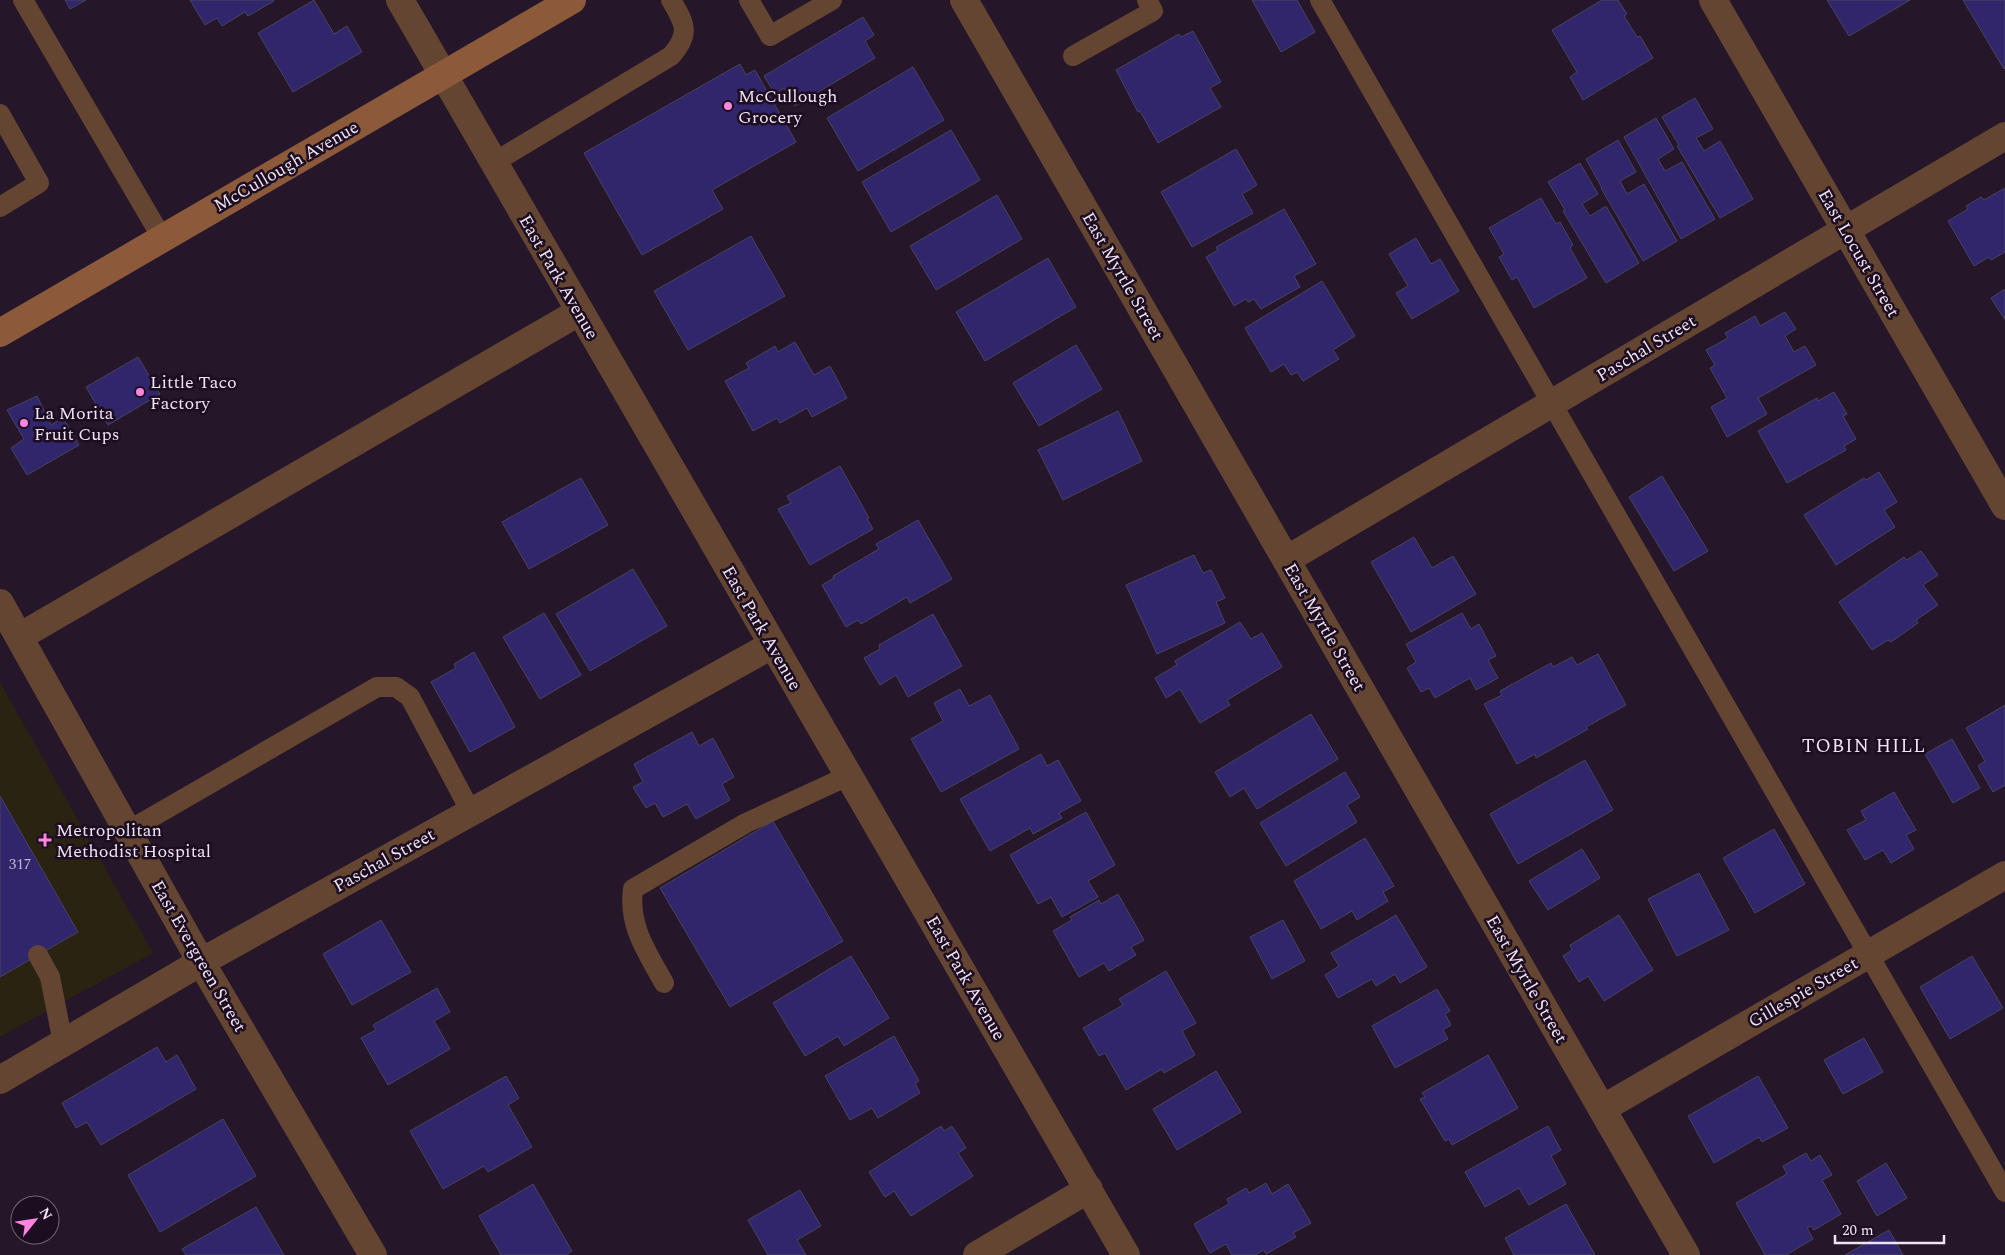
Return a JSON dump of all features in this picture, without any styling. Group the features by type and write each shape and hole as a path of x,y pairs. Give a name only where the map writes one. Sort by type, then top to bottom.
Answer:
{"main road":[{"name":"McCullough Avenue","path":"0,333 572,0"}],"street":[{"name":"East Park Avenue","path":"400,0 1126,1255"},
{"name":"East Myrtle Street","path":"964,0 1686,1255"},
{"name":"East Locust Street","path":"1713,0 2005,506"},
{"name":"Paschal Street","path":"1286,560 2005,136"},
{"path":"19,637 579,312"},
{"name":"East Evergreen Street","path":"0,603 201,962 373,1255"},
{"name":"Paschal Street","path":"0,1080 201,962 772,645"},
{"name":"Gillespie Street","path":"1602,1109 2005,875"},
{"path":"977,1255 1089,1189"}],"lane":[{"path":"23,0 162,238"},
{"path":"493,163 672,56 682,44 684,24 671,0"},
{"path":"749,0 770,36 832,0"},
{"path":"1074,56 1153,11 1147,0"},
{"path":"1320,0 2005,1192"},
{"path":"0,114 39,183 0,206"},
{"path":"128,832 376,687 396,687 410,697 471,812"},
{"path":"664,983 637,933 631,904 633,889 746,823 848,776"},
{"path":"38,955 50,977 63,1043"}],"shaded area":[{"name":"Metropolitan Methodist Hospital","path":"0,682 153,953 0,1037"}],"building":[{"path":"65,0 86,0 70,9"},
{"path":"190,0 274,1 248,16 245,12 222,26 217,18 205,25"},
{"path":"314,0 334,34 347,26 362,52 293,92 258,33"},
{"path":"1252,0 1297,0 1315,32 1281,52"},
{"path":"1602,0 1618,0 1627,14 1624,16 1637,37 1640,36 1653,58 1583,100 1570,77 1577,72 1552,30"},
{"path":"1827,0 1910,0 1849,36"},
{"path":"1963,0 2005,0 2004,69"},
{"path":"863,17 874,35 865,41 875,58 795,106 784,88 775,94 764,76"},
{"path":"1193,31 1221,82 1210,88 1221,107 1158,143 1140,111 1138,112 1116,70 1179,34 1181,37"},
{"path":"740,64 746,75 755,70 796,142 712,190 723,209 642,255 584,153"},
{"path":"913,67 944,120 858,171 827,118"},
{"path":"1695,98 1713,129 1696,138 1704,151 1720,141 1753,199 1720,218 1662,117"},
{"path":"1656,118 1674,149 1658,159 1665,171 1682,162 1715,219 1681,239 1624,137"},
{"path":"951,130 980,180 891,232 862,182"},
{"path":"1618,140 1636,172 1620,181 1627,194 1644,184 1677,241 1643,261 1586,159"},
{"path":"1236,149 1257,185 1242,194 1253,213 1192,247 1161,192"},
{"path":"1580,163 1598,194 1582,204 1590,216 1606,206 1639,263 1606,283 1548,182"},
{"path":"2005,188 2005,252 1991,260 1989,257 1974,266 1948,221 1968,209 1966,206 1981,197 1984,200"},
{"path":"997,195 1022,239 936,290 910,246"},
{"path":"1541,198 1556,224 1560,222 1573,245 1570,248 1587,278 1534,308 1517,277 1512,280 1499,257 1504,254 1489,228"},
{"path":"1284,209 1316,264 1294,276 1300,287 1261,309 1254,299 1248,302 1246,299 1234,306 1206,257 1218,250 1216,247"},
{"path":"751,236 785,296 688,350 654,291"},
{"path":"1416,238 1431,264 1440,259 1459,291 1412,319 1396,293 1408,286 1389,254"},
{"path":"1048,258 1076,307 985,361 956,312"},
{"path":"1322,281 1355,336 1333,350 1339,359 1303,381 1297,372 1291,375 1284,364 1271,372 1245,328"},
{"path":"2005,289 2005,320 1991,298"},
{"path":"1785,312 1796,329 1785,336 1794,352 1805,346 1816,365 1758,398 1767,414 1727,437 1711,407 1727,398 1710,368 1715,365 1706,350 1728,338 1725,333 1755,316 1760,326"},
{"path":"795,342 814,375 830,366 847,398 812,417 807,408 780,423 777,418 753,431 725,381 749,368 746,363 775,346 778,352"},
{"path":"1076,345 1102,389 1039,426 1013,383"},
{"path":"138,357 160,394 108,425 86,387"},
{"path":"1834,392 1847,414 1843,416 1856,439 1844,446 1846,450 1787,483 1758,431 1817,398 1818,401"},
{"path":"37,396 51,425 63,418 79,445 27,475 11,448 24,439 7,410"},
{"path":"1118,411 1142,461 1063,500 1038,450"},
{"path":"840,466 869,518 867,519 873,529 810,565 778,509 791,503 787,496"},
{"path":"1879,472 1897,502 1884,510 1895,527 1836,565 1804,515 1864,478 1866,480"},
{"path":"1662,476 1708,551 1674,571 1629,497"},
{"path":"581,478 608,525 529,569 502,522"},
{"path":"918,520 952,579 910,603 907,597 861,624 858,620 846,627 822,585 834,578 833,576 879,549 876,544"},
{"path":"1414,537 1432,568 1453,556 1476,594 1411,632 1371,562"},
{"path":"1921,551 1938,575 1923,585 1938,605 1916,620 1918,623 1891,642 1888,640 1872,650 1839,602 1904,557 1907,560"},
{"path":"1194,555 1203,573 1211,570 1225,598 1216,602 1225,623 1157,654 1126,585"},
{"path":"633,569 667,626 590,671 556,614"},
{"path":"544,613 581,675 540,699 503,637"},
{"path":"1462,613 1471,629 1479,624 1496,656 1488,660 1498,678 1476,690 1470,678 1435,698 1429,688 1421,692 1407,668 1416,662 1406,644"},
{"path":"933,614 962,666 908,697 896,675 880,685 864,658 880,649 879,645"},
{"path":"1240,622 1251,639 1262,633 1282,667 1227,700 1230,705 1200,723 1180,689 1166,698 1155,678 1177,665 1175,661"},
{"path":"474,652 515,727 470,752 431,682 456,668 454,664"},
{"path":"1598,654 1626,705 1536,758 1535,754 1517,764 1484,704 1502,695 1500,691 1551,663 1553,667 1572,657 1577,665"},
{"path":"960,689 969,706 990,695 1019,749 941,792 911,739 943,721 934,703"},
{"path":"2005,705 2005,785 1993,792 1978,766 1985,761 1966,728"},
{"path":"1311,714 1338,759 1257,809 1244,788 1230,797 1215,772"},
{"path":"692,732 699,746 713,738 734,777 722,784 730,800 696,819 687,804 663,817 655,803 646,808 633,787 643,782 634,764"},
{"path":"1952,739 1980,788 1953,803 1925,754"},
{"path":"1041,754 1047,766 1058,760 1081,801 1059,813 1062,818 1033,834 1030,828 990,851 960,799"},
{"path":"1585,760 1613,810 1518,864 1490,814"},
{"path":"1345,772 1360,797 1347,805 1357,822 1286,866 1260,823"},
{"path":"1894,792 1916,830 1906,835 1914,849 1891,863 1883,850 1865,860 1847,830 1866,820 1861,811"},
{"path":"0,796 78,932 0,977"},
{"path":"1086,812 1115,865 1088,881 1098,897 1062,917 1051,897 1038,904 1010,855"},
{"path":"773,821 843,941 730,1007 660,888"},
{"path":"1774,829 1805,884 1755,913 1723,858"},
{"path":"1365,838 1394,886 1383,892 1388,901 1357,920 1352,911 1321,929 1294,881"},
{"path":"1582,849 1600,878 1548,910 1529,881"},
{"path":"1699,873 1729,930 1677,956 1648,899"},
{"path":"1118,894 1144,940 1131,947 1136,955 1109,971 1104,963 1079,977 1053,931 1072,920 1070,917 1099,900 1101,904"},
{"path":"1396,915 1427,967 1400,983 1395,974 1376,986 1372,979 1338,998 1325,975 1339,966 1331,953"},
{"path":"1619,915 1653,970 1604,1001 1588,976 1579,982 1563,956 1572,950 1570,945"},
{"path":"381,920 411,972 352,1005 323,954"},
{"path":"1283,920 1305,961 1272,979 1250,937"},
{"path":"851,956 889,1018 844,1046 838,1036 805,1056 773,1003"},
{"path":"1972,956 2003,1008 1950,1039 1920,987"},
{"path":"1166,971 1196,1023 1182,1031 1195,1055 1164,1073 1162,1069 1126,1090 1105,1053 1099,1056 1083,1028 1123,1005 1119,999"},
{"path":"437,988 450,1012 434,1021 450,1049 388,1085 361,1038 376,1030 373,1025"},
{"path":"1437,989 1450,1011 1445,1014 1451,1025 1443,1030 1448,1039 1395,1068 1372,1026"},
{"path":"894,1036 919,1081 915,1083 920,1093 878,1118 872,1108 850,1120 825,1076"},
{"path":"1864,1038 1883,1072 1843,1094 1824,1060"},
{"path":"157,1047 166,1062 177,1055 196,1089 101,1145 87,1122 76,1128 62,1103"},
{"path":"1488,1055 1518,1108 1452,1145 1449,1139 1445,1141 1420,1099 1425,1097 1422,1093"},
{"path":"1216,1071 1241,1112 1177,1150 1153,1109"},
{"path":"506,1076 519,1098 508,1105 532,1147 488,1172 484,1166 443,1189 410,1131"},
{"path":"1758,1076 1788,1128 1762,1142 1759,1137 1714,1163 1688,1116"},
{"path":"223,1119 256,1176 160,1232 128,1175"},
{"path":"941,1126 944,1131 952,1126 966,1148 958,1153 973,1176 911,1216 894,1191 885,1197 869,1172"},
{"path":"1548,1126 1561,1150 1551,1156 1566,1184 1529,1205 1519,1188 1485,1207 1465,1172"},
{"path":"1806,1153 1811,1161 1820,1155 1832,1175 1822,1180 1841,1214 1814,1230 1811,1226 1807,1228 1813,1239 1786,1255 1765,1255 1736,1203 1787,1174 1783,1166"},
{"path":"1886,1163 1907,1198 1877,1216 1857,1181"},
{"path":"1266,1183 1272,1194 1288,1184 1311,1223 1293,1233 1296,1237 1266,1254 1264,1250 1255,1255 1232,1255 1226,1244 1210,1253 1194,1224 1229,1204 1227,1199 1246,1188 1249,1193"},
{"path":"533,1184 572,1251 566,1255 501,1255 479,1216"},
{"path":"800,1190 821,1226 797,1240 806,1255 768,1255 748,1220"},
{"path":"1566,1204 1595,1255 1514,1255 1505,1238"},
{"path":"256,1207 284,1255 186,1255 182,1249"},
{"path":"1889,1230 1903,1255 1845,1255"}],"place":[{"name":"McCullough Grocery","path":"728,106"},
{"name":"Little Taco Factory","path":"140,392"},
{"name":"La Morita Fruit Cups","path":"24,423"},
{"name":"Metropolitan Methodist Hospital","path":"45,840"}],"district":[{"name":"TOBIN HILL","path":"1864,745"}]}
